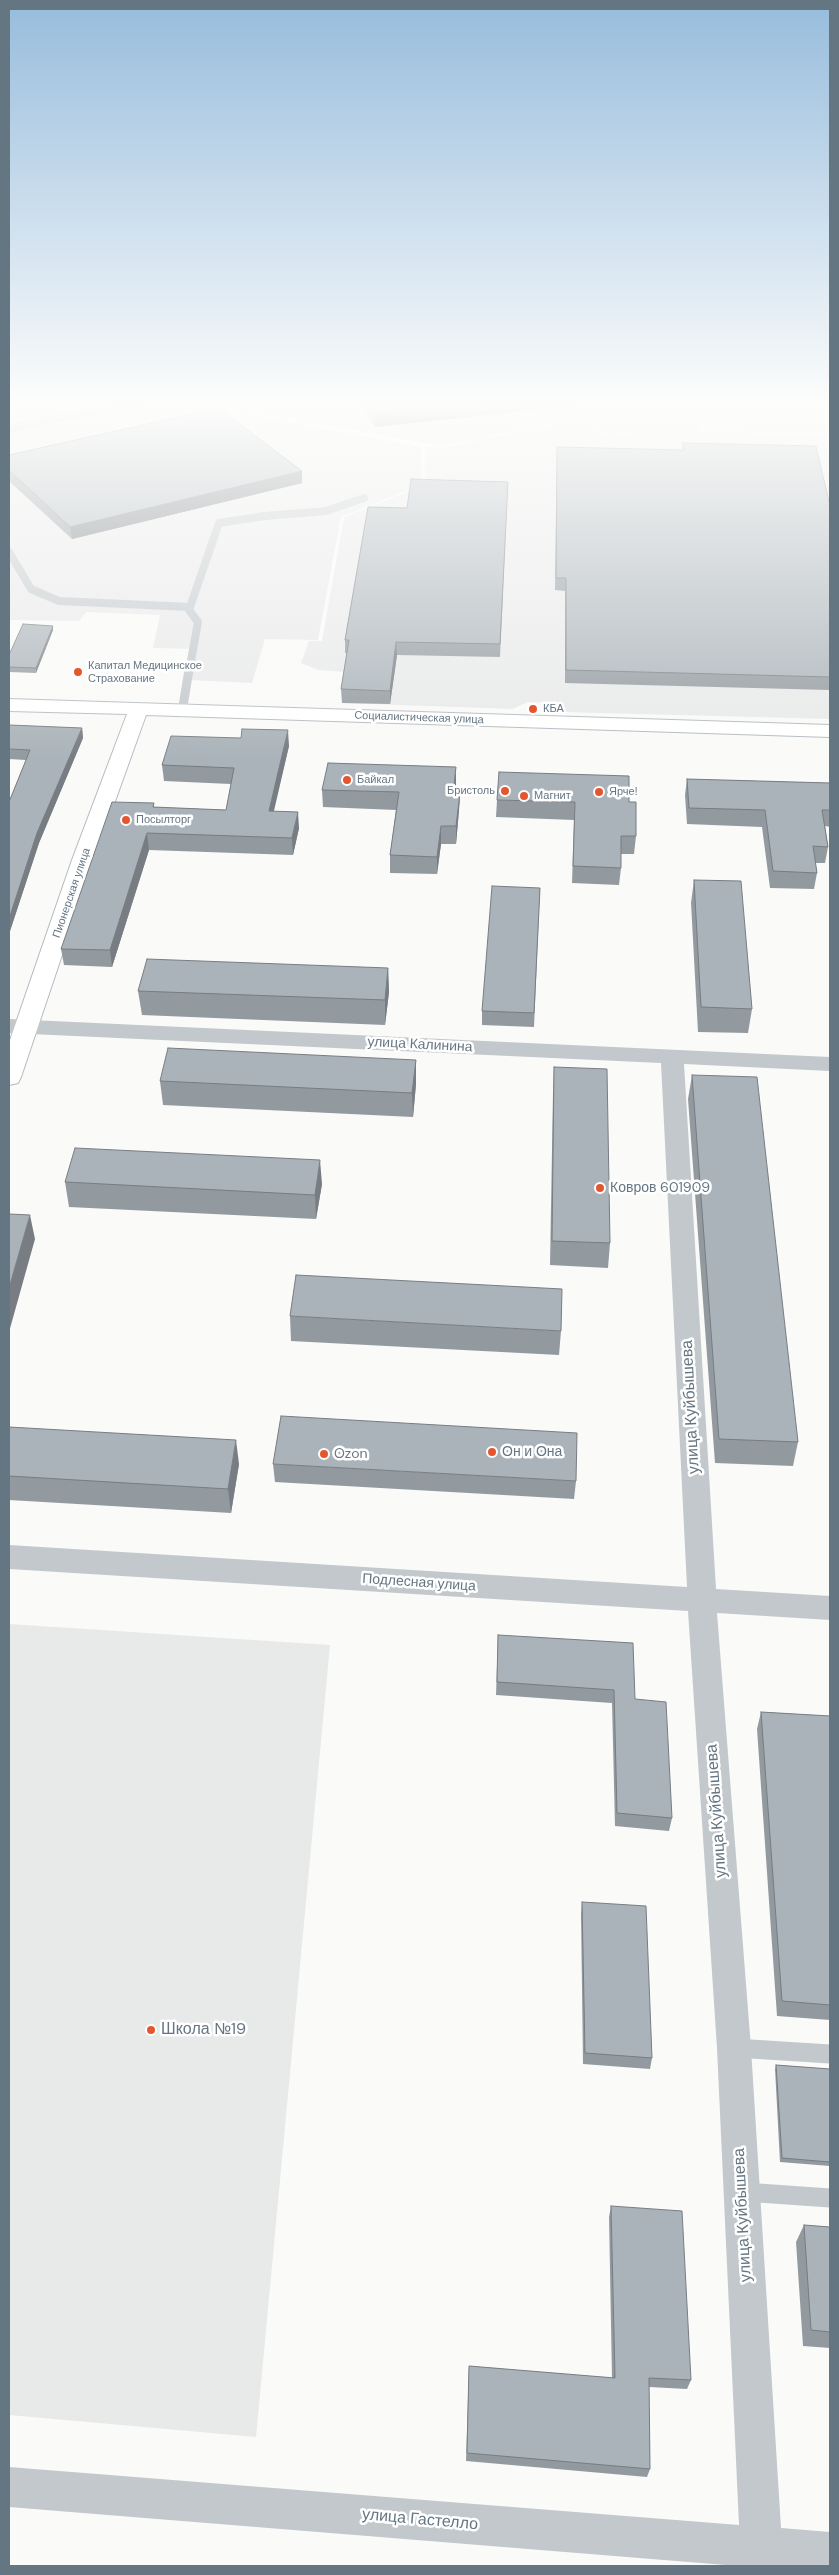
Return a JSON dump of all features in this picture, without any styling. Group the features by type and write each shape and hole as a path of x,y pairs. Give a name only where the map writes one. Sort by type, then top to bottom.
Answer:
{"main road":[{"name":"Социалистическая улица","path":"9,705 182,712 830,731"},
{"name":"Пионерская улица","path":"9,1077 17,1026 83,860 138,710"}],"street":[{"name":"улица Калинина","path":"17,1026 830,1064"},
{"name":"улица Куйбышева","path":"672,1056 702,1601 734,2048 762,2557"},
{"name":"Подлесная улица","path":"9,1557 830,1608"},
{"name":"улица Гастелло","path":"9,2487 762,2557 830,2553"}],"lane":[{"path":"182,712 198,622 189,610 219,523 224,522"},
{"path":"9,552 31,589 59,601 190,606"},
{"path":"734,2048 830,2054"},
{"path":"742,2192 830,2198"}],"shaded area":[{"path":"9,522 340,522 318,640 265,639 252,683 189,680 196,649 153,648 160,615 86,612 79,621 9,620"},
{"path":"343,522 830,522 830,719 562,712 551,703 528,702 512,709 342,703 346,672 318,670 301,663 309,641 322,641"},
{"name":"Школа №19","path":"9,1624 330,1645 256,2437 9,2415"}],"building":[{"path":"65,522 90,522 70,527"},
{"path":"365,522 506,522 500,644 396,642 390,691 341,689 349,640 345,640"},
{"path":"556,522 830,522 830,677 566,670 566,578 556,578"},
{"path":"23,624 53,626 36,668 9,667 9,655"},
{"path":"9,725 82,728 37,833 9,919 9,802 30,750 9,749"},
{"path":"242,729 288,730 269,811 298,812 292,838 147,833 110,950 61,949 112,802 154,803 153,807 226,810 234,768 162,765 171,736 241,738"},
{"path":"328,763 456,767 453,793 460,793 456,826 441,826 437,857 390,855 399,792 322,790"},
{"path":"499,772 629,776 629,802 636,802 636,836 621,836 621,868 573,866 575,802 497,800"},
{"path":"687,779 830,783 830,810 822,810 828,847 813,846 817,873 773,871 765,810 689,808"},
{"path":"694,880 741,881 752,1009 701,1007"},
{"path":"492,886 540,888 534,1013 482,1011"},
{"path":"147,959 388,968 385,1000 138,991"},
{"path":"168,1048 416,1060 412,1093 160,1081"},
{"path":"554,1067 607,1069 610,1243 552,1241"},
{"path":"692,1075 757,1077 798,1442 719,1439"},
{"path":"75,1148 320,1160 315,1195 65,1182"},
{"path":"9,1214 30,1215 9,1288"},
{"path":"296,1275 562,1289 561,1331 290,1316"},
{"path":"281,1416 577,1433 576,1481 273,1464"},
{"path":"9,1427 236,1440 228,1489 9,1476"},
{"path":"498,1635 633,1643 635,1699 666,1702 672,1818 617,1813 614,1690 497,1682"},
{"path":"761,1712 830,1716 830,2005 782,2001"},
{"path":"582,1902 646,1906 652,2058 585,2053"},
{"path":"776,2065 830,2069 830,2162 782,2158"},
{"path":"611,2206 682,2211 691,2380 649,2378 650,2469 467,2453 469,2366 615,2378"},
{"path":"804,2225 830,2227 830,2332 811,2330"}],"place":[{"name":"Капитал Медицинское Страхование","path":"78,672"},
{"name":"КБА","path":"533,709"},
{"name":"Байкал","path":"347,780"},
{"name":"Бристоль","path":"505,791"},
{"name":"Ярче!","path":"599,792"},
{"name":"Магнит","path":"524,796"},
{"name":"Посылторг","path":"126,820"},
{"name":"Ковров 601909","path":"600,1188"},
{"name":"Он и Она","path":"492,1452"},
{"name":"Ozon","path":"324,1454"},
{"name":"Школа №19","path":"151,2030"}]}
